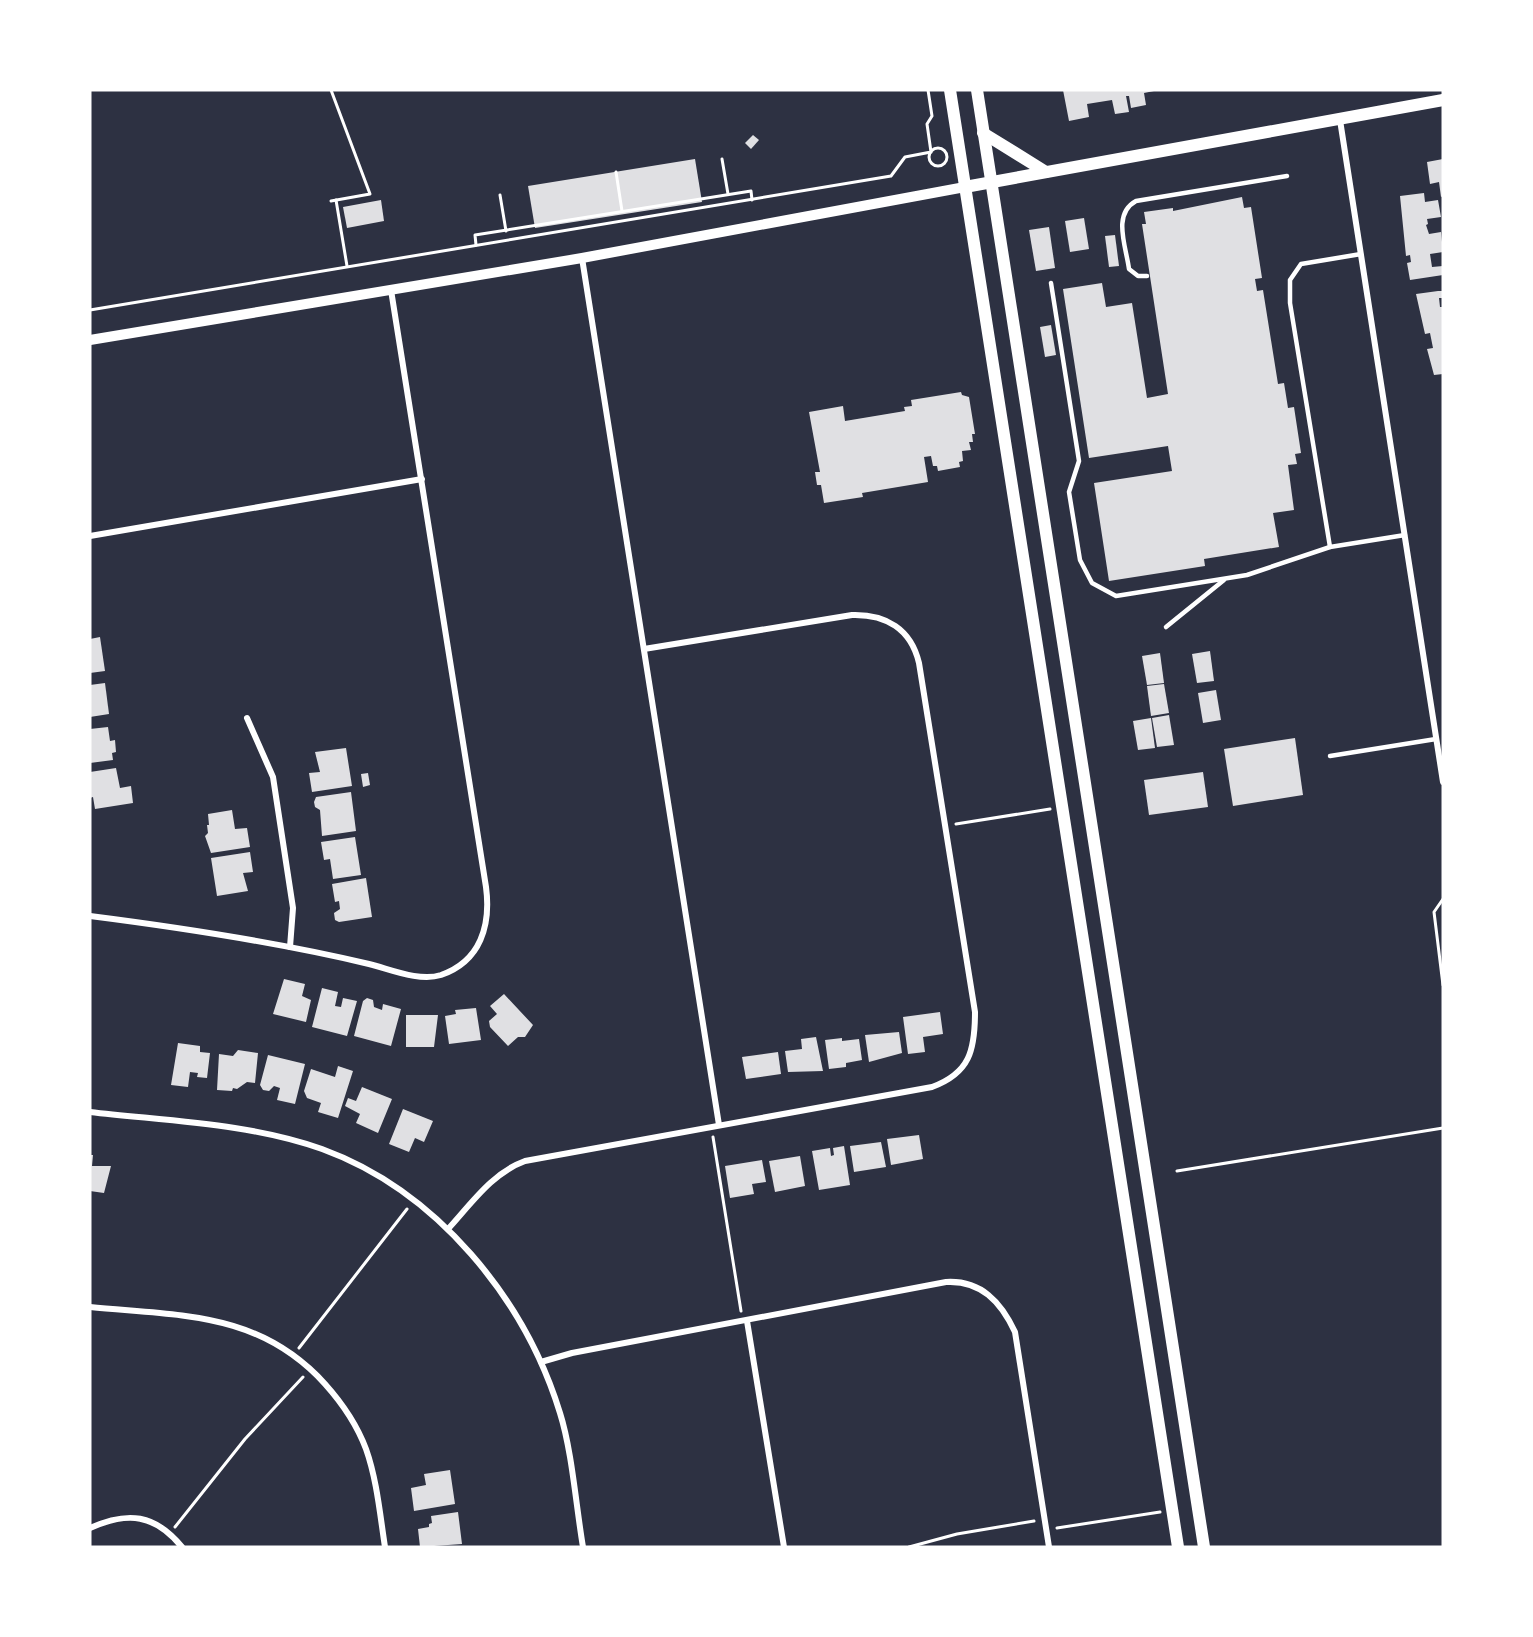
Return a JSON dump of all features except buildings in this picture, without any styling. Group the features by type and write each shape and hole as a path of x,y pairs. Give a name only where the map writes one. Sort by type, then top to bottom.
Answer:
{"main road":[{"path":"950,90 1178,1547"},
{"path":"977,90 1204,1547"},
{"path":"965,187 1443,100"},
{"path":"983,133 1046,172"}],"street":[{"path":"1340,120 1443,782"},
{"path":"90,340 582,258 965,187"},
{"path":"582,258 644,649 715,1125"},
{"path":"90,916 290,947 416,976 439,975 470,957 484,933 489,912 391,290"},
{"path":"90,536 422,478"},
{"path":"448,1229 496,1177 510,1167 525,1161 932,1087 946,1082 964,1067 973,1043 975,1012 916,651 908,637 886,620 868,614 644,649"},
{"path":"247,718 273,777 292,908 290,947"},
{"path":"90,1112 243,1130 322,1149 378,1177 414,1200 448,1229 481,1266 506,1300 541,1362 562,1416 583,1547"},
{"path":"541,1362 572,1353 946,1282 971,1284 986,1293 1007,1314 1015,1332 1049,1547"},
{"path":"90,1307 204,1319 234,1325 266,1336 294,1354 311,1368 351,1418 366,1448 386,1547"},
{"path":"745,1321 784,1547"},
{"path":"90,1528 112,1518 136,1518 154,1522 170,1533 182,1547"}],"lane":[{"path":"1148,276 1138,276 1129,269 1121,218 1126,207 1136,201 1287,176"},
{"path":"1330,546 1290,303 1290,280 1301,264 1361,254"},
{"path":"1051,283 1079,461 1069,492 1080,560 1092,583 1116,596 1246,575 1330,546 1405,534"},
{"path":"1166,627 1227,578"},
{"path":"1330,756 1436,739"}],"path":[{"path":"331,90 370,195 331,201"},
{"path":"90,309 891,176 905,157 931,152 935,149 943,150 947,155 945,163 937,166 932,164 931,152 927,124 932,116 928,90"},
{"path":"722,159 728,194"},
{"path":"616,172 622,212"},
{"path":"476,245 475,236 728,194 751,191 752,200"},
{"path":"500,195 506,231"},
{"path":"336,200 347,266"},
{"path":"945,826 1063,807"},
{"path":"1443,899 1434,912 1443,985"},
{"path":"715,1125 745,1321"},
{"path":"1177,1171 1443,1128"},
{"path":"294,1354 414,1200"},
{"path":"170,1533 245,1439 311,1368"},
{"path":"1047,1530 1173,1510"},
{"path":"909,1547 957,1533 1045,1519"}]}
